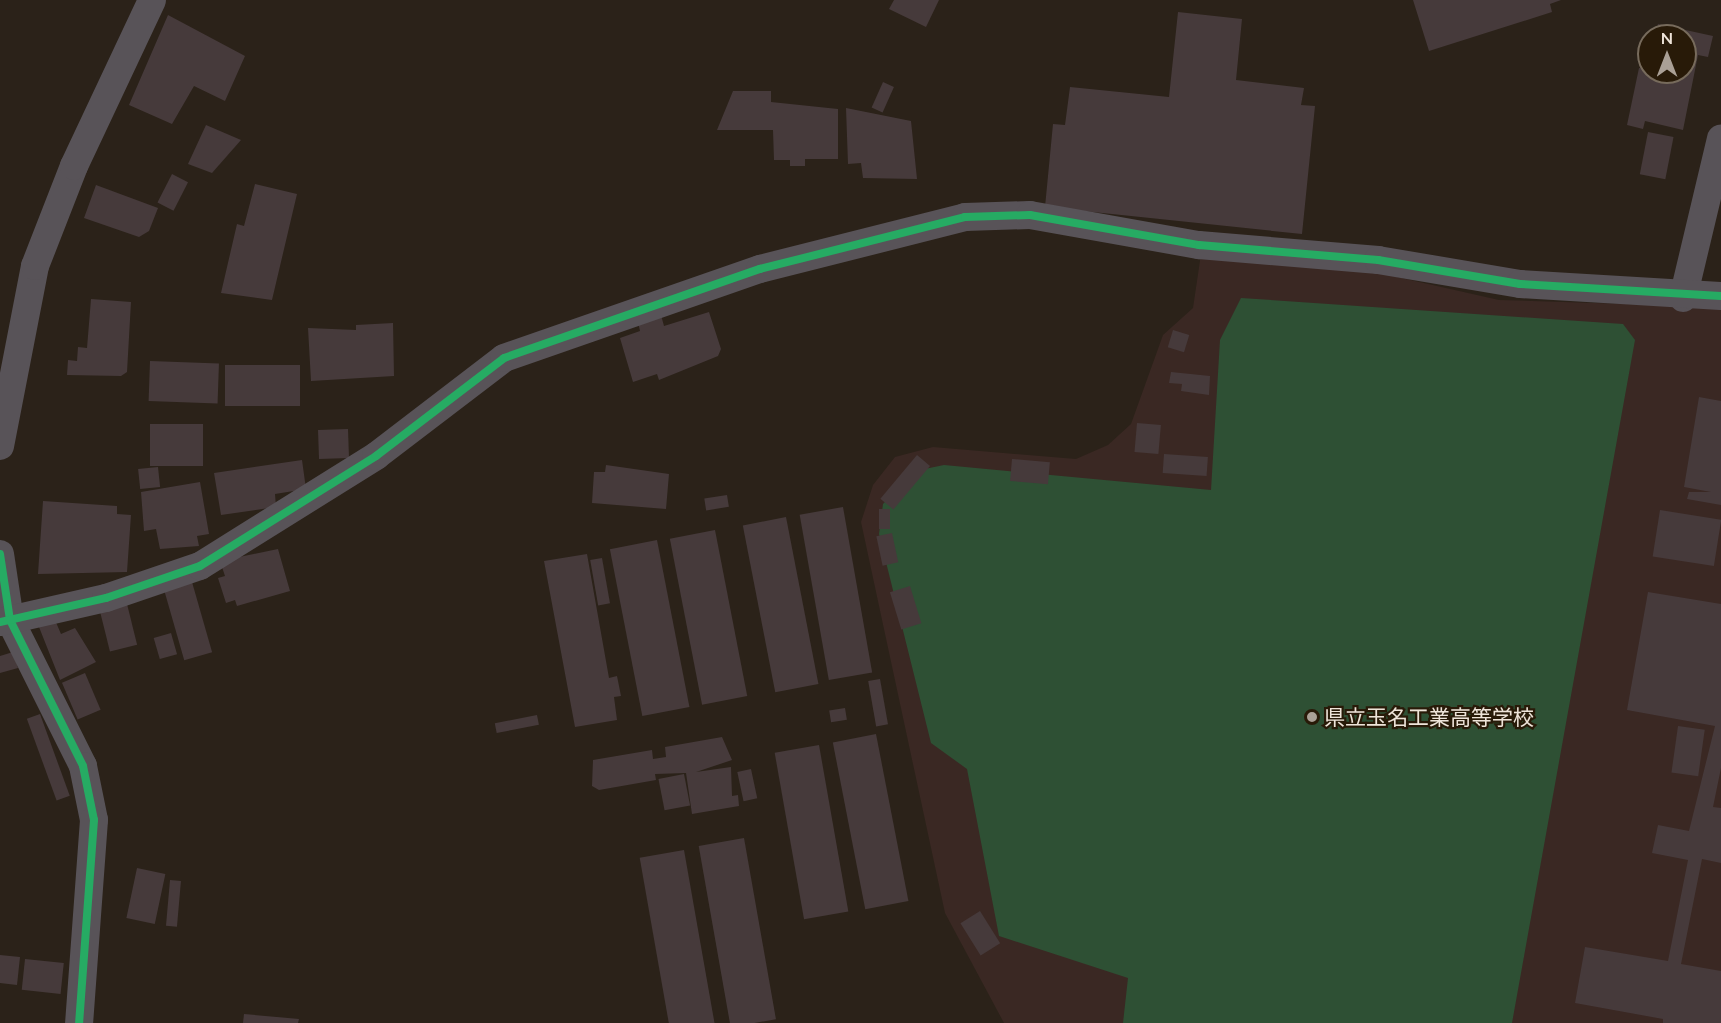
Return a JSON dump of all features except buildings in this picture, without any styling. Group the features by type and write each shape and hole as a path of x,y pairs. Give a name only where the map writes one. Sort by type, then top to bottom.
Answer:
{"street":[{"path":"0,446 35,267 74,166 153,0"},
{"path":"1683,298 1721,138"},
{"path":"5,621 106,598 200,566 376,456 504,358 760,268 965,217 1030,215 1199,245 1378,260 1520,284 1683,298 1721,296"},
{"path":"0,554 5,621 83,766 94,820 79,1023"}],"shaded area":[{"name":"県立玉名工業高等学校","path":"1201,254 1375,272 1499,300 1721,307 1721,1023 1004,1023 945,913 861,522 873,485 895,457 933,447 1076,459 1108,445 1131,424 1163,335 1193,308"}],"green space":[{"name":"県立玉名工業高等学校","path":"1241,298 1623,324 1635,340 1512,1023 1123,1023 1128,978 999,936 967,769 931,743 879,534 883,504 915,471 944,465 1211,490 1220,340"}],"cycle path":[{"path":"0,622 106,598 200,566 376,456 504,358 760,269 965,217 1030,215 1199,245 1378,260 1520,284 1721,296"},
{"path":"0,554 10,620 83,766 94,820 79,1023"}],"place":[{"name":"県立玉名工業高等学校","path":"1312,717"}]}
